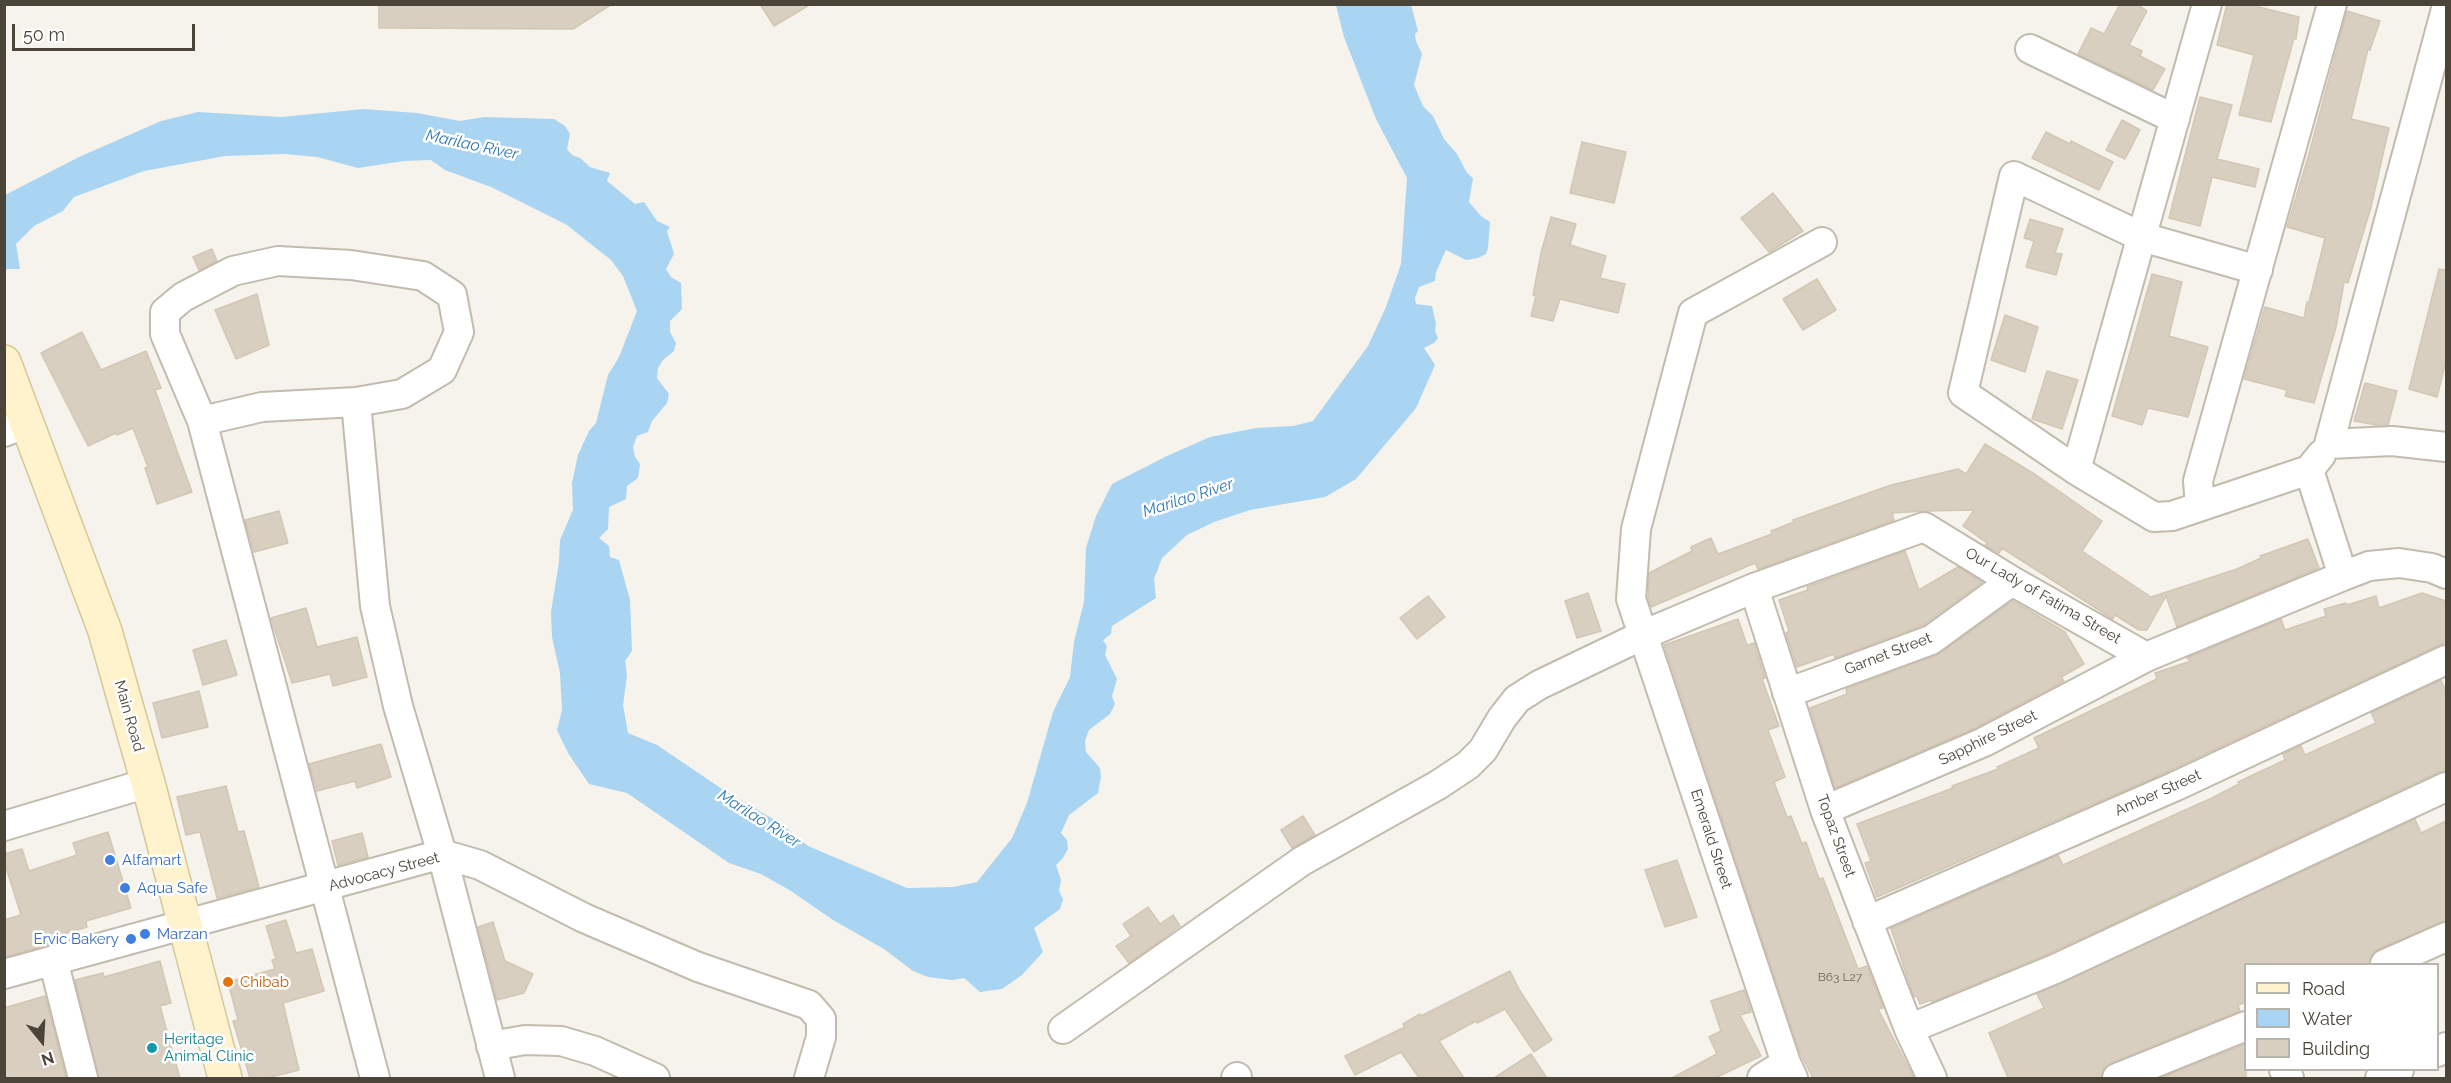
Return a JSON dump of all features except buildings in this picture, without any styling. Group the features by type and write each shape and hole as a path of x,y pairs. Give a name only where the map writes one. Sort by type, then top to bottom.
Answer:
{"main road":[{"name":"Main Road","path":"4,362 16,428 105,631 148,783 225,1078"}],"street":[{"path":"2199,506 2198,481 2332,4"},
{"path":"2258,270 2142,237 2014,176 1963,393 2076,470 2154,517 2172,516 2309,470 2329,444 2446,9 2434,4"},
{"path":"2076,470 2175,119 2202,6"},
{"path":"2031,49 2175,119"},
{"name":"Emerald Street","path":"1790,1071 1631,599 1636,529 1693,313 1822,242"},
{"path":"202,421 261,407 356,402 402,394 442,370 459,332 452,295 423,276 351,265 278,261 233,271 183,297 165,312 165,334 202,421 375,1078"},
{"path":"356,402 375,606 398,706 441,854 500,1078"},
{"path":"2329,444 2445,440"},
{"path":"2309,470 2343,576"},
{"name":"Our Lady of Fatima Street","path":"1063,1029 1302,861 1438,785 1468,765 1483,750 1502,718 1517,699 1539,685 1643,635 1754,588 1924,526 2012,581 2146,657"},
{"path":"2146,657 2369,566 2399,563 2432,568 2446,573"},
{"name":"Garnet Street","path":"1786,693 1931,640 2012,581"},
{"name":"Topaz Street","path":"1754,588 1825,810 1909,1029 1932,1078"},
{"name":"Sapphire Street","path":"1825,810 1984,742 2146,657"},
{"name":"Amber Street","path":"1867,921 2176,786 2446,660"},
{"path":"4,826 148,783"},
{"path":"1909,1029 2055,969 2446,787"},
{"name":"Advocacy Street","path":"4,974 324,888 441,854 480,866 584,918 698,967 809,1005 820,1019 821,1037 809,1078"},
{"path":"2387,963 2446,937"},
{"path":"53,960 83,1078"},
{"path":"2117,1078 2244,1027"},
{"path":"491,1046 525,1040 561,1041 595,1051 655,1078"},
{"path":"1761,1078 1790,1071"},
{"path":"2380,1078 2397,1071"}],"water":[{"name":"Marilao River","path":"1336,5 1411,5 1418,31 1415,34 1416,41 1422,54 1414,85 1423,106 1433,116 1444,139 1457,154 1467,173 1473,178 1469,202 1481,216 1490,222 1486,254 1466,260 1446,250 1436,272 1435,281 1419,287 1415,298 1416,304 1432,306 1436,324 1435,331 1438,338 1424,348 1435,365 1416,408 1356,479 1325,497 1250,510 1214,522 1187,535 1162,558 1154,579 1156,598 1112,626 1111,634 1103,640 1107,646 1105,655 1117,679 1112,696 1115,704 1110,714 1089,730 1085,741 1086,752 1100,768 1098,793 1069,815 1061,833 1067,840 1068,849 1056,865 1061,880 1059,891 1063,899 1060,909 1034,928 1043,952 1022,975 1002,989 980,992 964,978 952,980 928,977 913,971 884,949 833,920 791,891 761,874 729,863 627,793 589,784 568,753 557,730 562,710 560,673 552,637 551,612 560,540 573,510 572,483 578,455 589,431 596,423 608,375 619,357 637,311 623,276 611,260 567,225 491,187 445,170 431,160 404,161 358,168 317,157 284,154 225,156 144,171 74,197 63,211 34,226 16,244 20,269 7,269 5,272 5,195 79,157 161,121 198,112 281,117 364,109 417,113 460,121 484,117 554,119 565,126 570,134 567,149 572,155 580,158 590,167 610,173 607,181 635,204 644,202 657,221 670,227 667,231 674,254 666,269 671,277 681,283 682,309 670,321 670,332 676,343 674,351 663,360 658,368 657,378 669,394 667,403 652,421 648,432 637,436 633,447 635,457 640,464 638,478 627,486 626,499 609,507 608,529 599,538 609,546 610,557 619,560 630,600 632,651 625,661 627,675 623,705 628,733 657,745 725,791 780,823 808,846 907,888 953,887 977,882 1012,838 1027,803 1053,712 1070,677 1074,642 1084,602 1086,548 1096,516 1112,484 1210,437 1256,428 1293,426 1313,421 1368,346 1386,307 1401,264 1407,178 1376,119 1344,37"}],"place":[{"name":"Alfamart","path":"110,860"},
{"name":"Aqua Safe","path":"125,888"},
{"name":"Marzan","path":"145,934"},
{"name":"Ervic Bakery","path":"131,939"},
{"name":"Chibab","path":"228,982"},
{"name":"Heritage Animal Clinic","path":"152,1048"}]}
